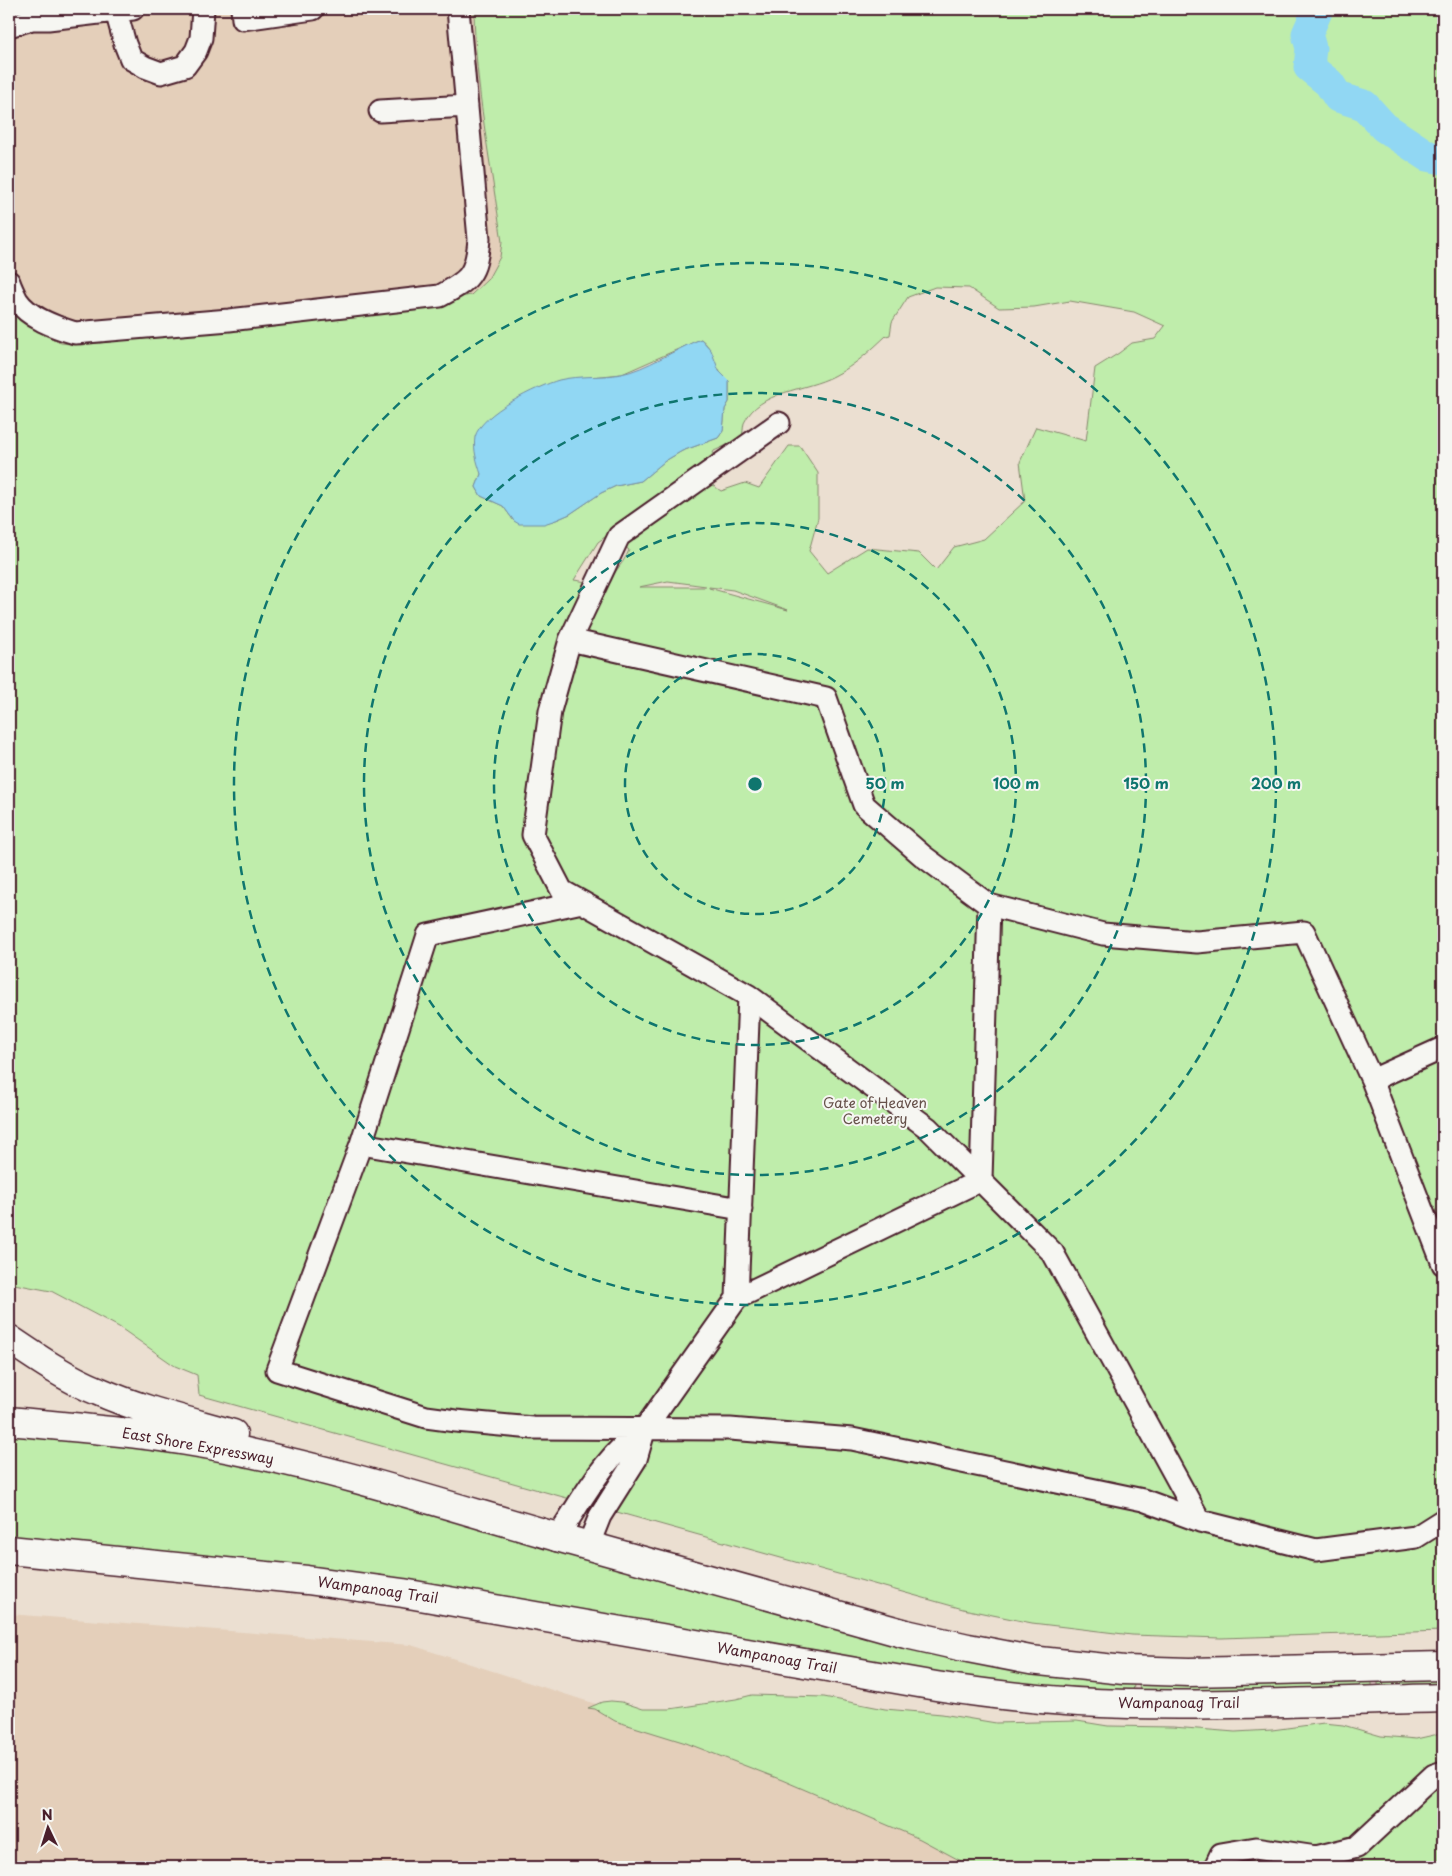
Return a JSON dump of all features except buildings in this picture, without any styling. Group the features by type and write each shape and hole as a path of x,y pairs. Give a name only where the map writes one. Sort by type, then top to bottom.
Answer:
{"main road":[{"path":"9,1339 82,1384 110,1396 278,1449 385,1488 914,1636 1030,1660 1124,1670 1188,1672 1443,1666"},
{"name":"East Shore Expressway","path":"9,1421 135,1434 222,1447 293,1463 385,1488"},
{"path":"9,1550 115,1561"},
{"path":"9,1563 115,1561"},
{"name":"Wampanoag Trail","path":"115,1561 307,1580 411,1594 936,1686 1016,1697 1104,1703 1184,1704 1443,1698"}],"street":[{"path":"9,26 47,14 113,10 131,59 161,73 185,66 196,51 201,38 203,9"},
{"path":"242,9 244,19 313,9"},
{"path":"9,282 18,301 32,314 53,326 75,333 229,320 440,296 468,279 477,261 479,240 458,9"},
{"path":"380,112 467,106"},
{"path":"779,423 619,536 570,640 550,711 533,835 562,891 749,996 928,1128 1053,1254 1200,1521"},
{"path":"570,640 826,698 864,805 923,856 989,905 1103,934 1197,942 1304,932 1372,1080 1443,1264"},
{"path":"582,902 428,935 361,1144 276,1370 426,1417 526,1428 730,1429 852,1439 1143,1500 1200,1521 1316,1550 1416,1536 1443,1520"},
{"path":"981,1180 989,905"},
{"path":"738,1298 749,996"},
{"path":"1372,1080 1443,1048"},
{"path":"361,1144 741,1208"},
{"path":"557,1537 612,1456 626,1442 645,1428 738,1298 981,1180"},
{"path":"588,1546 604,1508 636,1459 645,1428"},
{"path":"1215,1867 1221,1854 1256,1848 1316,1857 1357,1847 1434,1776 1443,1772"}],"shaded area":[{"path":"9,9 474,9 482,102 502,242 500,257 488,279 471,295 393,310 81,345 61,343 37,331 9,306"},
{"path":"9,1614 411,1645 1105,1867 9,1867"}],"green space":[{"name":"Gate of Heaven Cemetery","path":"474,9 1443,9 1443,1631 1221,1638 1132,1635 1032,1623 963,1609 199,1395 197,1375 175,1366 119,1327 51,1291 9,1283 9,306 37,331 61,343 81,345 393,310 471,295 488,279 500,257 502,242 484,126","holes":["935,287 969,288 999,308 1034,307 1070,301 1134,312 1165,326 1155,339 1132,343 1095,368 1086,441 1036,427 1020,462 1025,501 984,539 954,547 936,570 919,553 867,548 827,573 809,551 818,518 818,473 800,446 789,446 759,488 745,483 721,491 701,477 714,451 742,438 744,423 751,412 760,404 784,393 834,376 855,363 886,336 890,335 892,322 908,297","701,339 708,346 717,368 729,381 729,402 725,409 723,431 718,438 682,451 665,461 641,481 616,486 601,493 570,514 545,523 514,521 503,506 481,496 476,487 496,413 519,398 561,380 622,374","605,537 617,540 629,550 608,585 574,580 598,542","668,581 706,587 639,587","709,587 733,590 788,610 709,588"]},
{"path":"9,1432 122,1444 273,1469 1040,1675 1134,1684 1133,1694 997,1683 9,1538"},
{"path":"1443,1680 1443,1687 1378,1689 1378,1682"},
{"path":"1372,1682 1372,1689 1140,1693 1139,1684 1206,1686"},
{"path":"752,1695 824,1697 885,1709 942,1714 996,1723 1077,1721 1108,1726 1173,1727 1235,1732 1272,1730 1324,1723 1343,1725 1381,1736 1416,1739 1443,1733 1443,1867 980,1867 961,1861 920,1839 782,1780 686,1743 615,1721 595,1709 588,1708 602,1702 611,1701 622,1702 643,1709 670,1709"}],"water":[{"path":"701,339 711,350 719,371 729,381 729,402 725,409 723,431 718,438 682,451 665,461 641,481 616,486 601,493 570,514 544,524 519,524 514,521 503,506 481,496 476,487 481,474 475,451 475,437 479,428 499,410 525,394 550,383 567,378 630,372 651,364"}],"waterway":[{"path":"1318,9 1307,34 1311,48 1309,67 1329,83 1338,97 1364,105 1384,127 1428,156 1443,159"}]}
